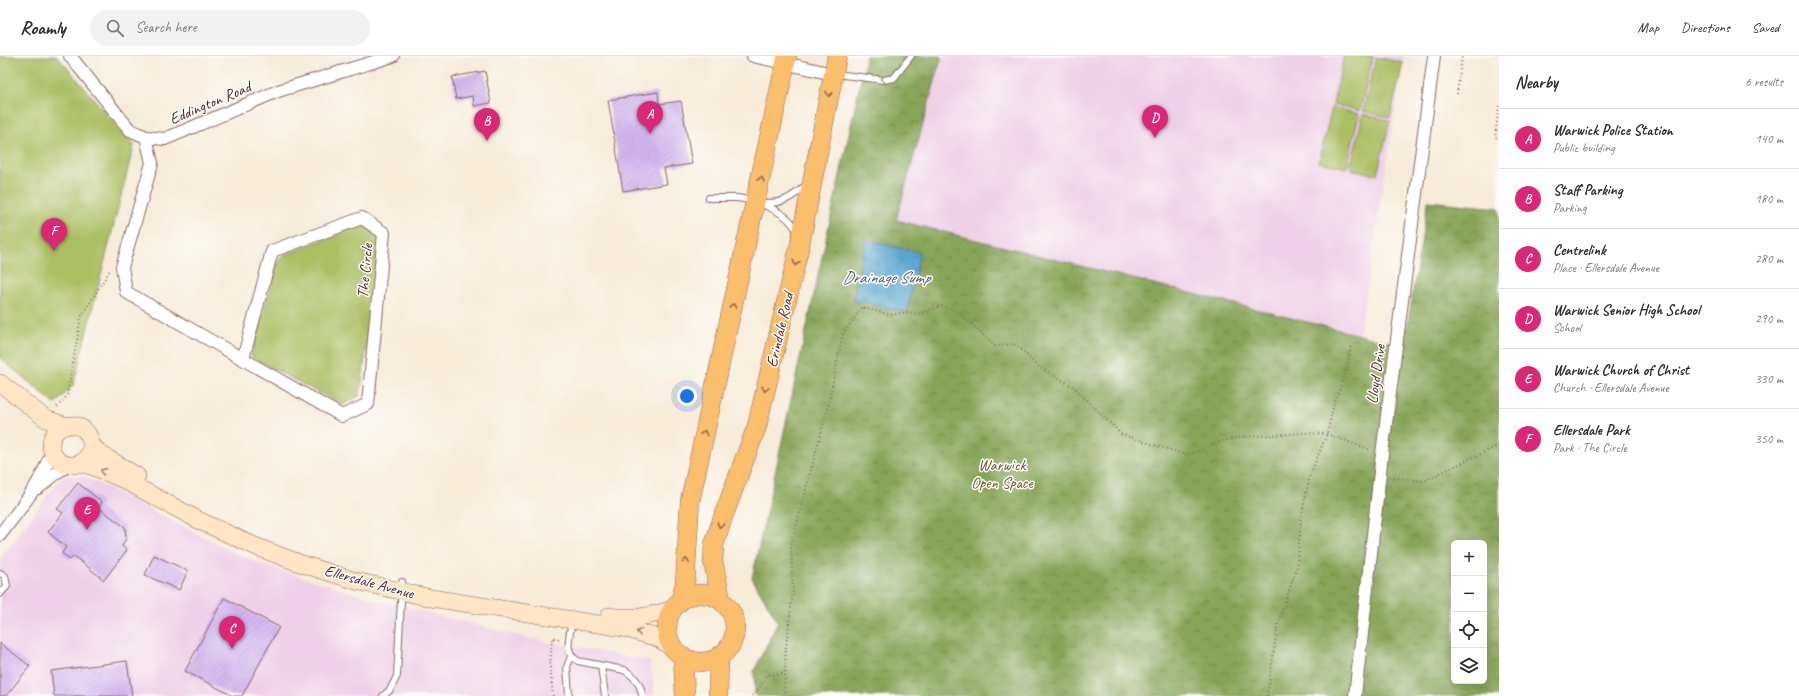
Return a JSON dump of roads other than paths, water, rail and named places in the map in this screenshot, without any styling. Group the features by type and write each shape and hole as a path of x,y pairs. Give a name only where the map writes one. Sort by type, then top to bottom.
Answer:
{"main road":[{"path":"685,696 678,652 669,639 667,629 668,618 677,604 685,584 690,501 787,59"},
{"name":"Erindale Road","path":"719,656 728,649 733,639 735,628 734,617 721,600 713,561 714,545 722,516 757,426 800,244 835,65"},
{"path":"677,604 691,595 701,594 711,595 721,600"},
{"path":"678,652 695,661 708,661 719,656 718,696"}],"street":[{"name":"Eddington Road","path":"70,56 130,130 146,137 165,139 278,91 393,56"},
{"path":"753,56 835,65"},
{"name":"Lloyd Drive","path":"1354,696 1382,454 1434,56"},
{"name":"The Circle","path":"146,137 152,162 122,267 126,292 342,416 368,404 384,232 362,218 272,250 243,359"},
{"name":"Ellersdale Avenue","path":"0,383 46,419 67,426 76,426 84,430 89,436 91,445 102,455 205,512 261,538 359,571 401,587 572,621 624,628 658,638 678,652"},
{"name":"Ellersdale Avenue","path":"0,397 38,427 52,446 54,454 61,462 94,467 124,480 200,521 257,547 299,563 356,581 624,618 644,617 677,604"},
{"path":"0,535 34,491 47,466 58,430 67,426"},
{"path":"34,491 59,471 87,457 91,445"}],"lane":[{"path":"835,65 884,80 894,78 911,56"},
{"path":"756,203 777,204 797,194 812,179"},
{"path":"709,198 738,198 776,210 788,218 797,230 800,244"},
{"path":"0,573 5,576 7,586 0,594"},
{"path":"383,696 390,690 397,676 401,587"},
{"path":"572,621 568,650 571,656 578,661 629,672 639,685 642,696"},
{"path":"569,696 566,667 571,656"},
{"path":"601,666 605,696"}],"water":[{"name":"Drainage Sump","path":"866,240 920,253 907,312 853,300"}],"place":[{"name":"Warwick Police Station","path":"650,134"},
{"name":"Warwick Senior High School","path":"1155,138"},
{"name":"Staff Parking","path":"487,141"},
{"name":"Ellersdale Park","path":"54,251"},
{"name":"Warwick Church of Christ","path":"87,530"},
{"name":"Centrelink","path":"232,649"}],"park label":[{"name":"Warwick Open Space","path":"1002,474"}]}
